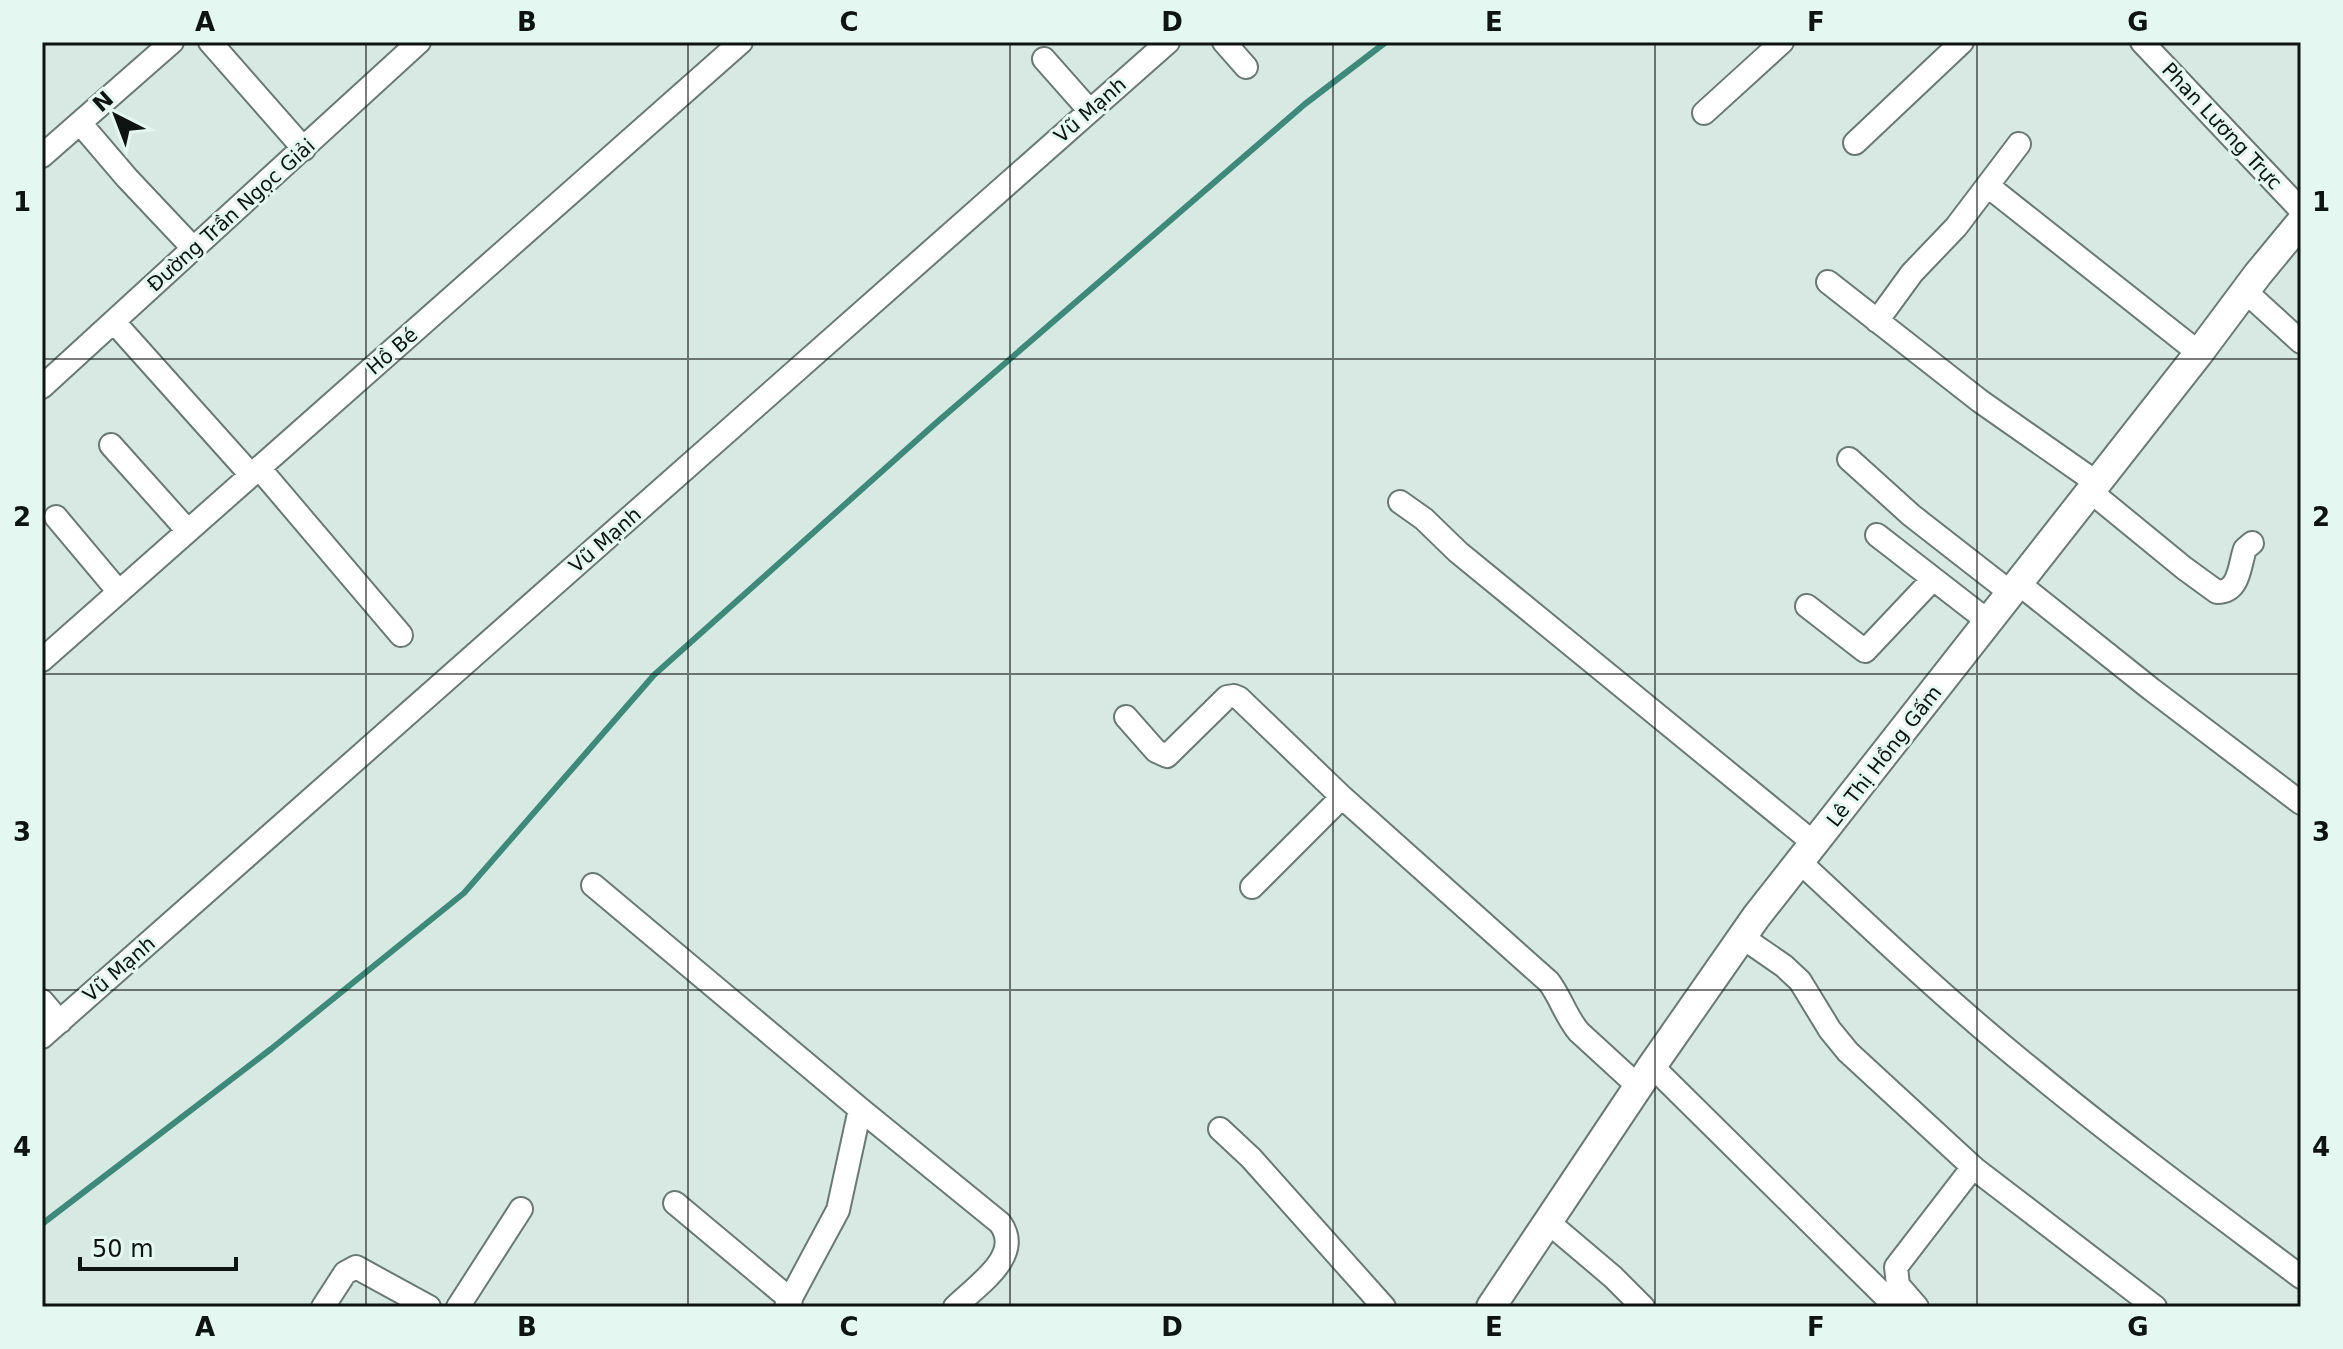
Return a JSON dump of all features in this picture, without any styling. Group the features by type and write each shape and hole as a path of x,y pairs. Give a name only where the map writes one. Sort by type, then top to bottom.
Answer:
{"main road":[{"name":"Lê Thị Hồng Gấm","path":"1491,1307 1742,937 2301,222"}],"street":[{"path":"42,156 172,42"},
{"path":"210,42 304,149"},
{"name":"Đường Trần Ngọc Giải","path":"42,387 419,42"},
{"name":"Hồ Bé","path":"42,660 741,42"},
{"name":"Vũ Mạnh","path":"42,1037 1168,42"},
{"path":"1224,42 1246,67"},
{"path":"1704,113 1782,42"},
{"path":"1855,143 1962,42"},
{"name":"Phan Lương Trực","path":"2142,42 2301,210"},
{"path":"1044,59 1090,111"},
{"path":"80,123 194,249"},
{"path":"1877,321 1912,273 1947,238 2019,144"},
{"path":"1988,186 2199,353"},
{"path":"1828,282 2094,487 2174,560 2217,592 2233,587 2239,576 2245,549 2252,543"},
{"path":"2245,291 2301,342"},
{"path":"114,322 255,472 401,635"},
{"path":"111,445 188,531"},
{"path":"1849,459 1911,515 2015,588 2301,803"},
{"path":"1400,502 1424,519 1458,552 1808,853 1975,1022 2163,1175 2301,1277"},
{"path":"56,517 119,592"},
{"path":"1877,535 1989,622"},
{"path":"1807,606 1865,651 1933,579"},
{"path":"1126,717 1156,751 1167,756 1227,697 1239,698 1342,797 1549,982 1579,1032 1645,1076 1896,1307"},
{"path":"1252,887 1342,797"},
{"path":"593,885 1000,1223 1005,1230 1007,1248 1004,1259 955,1307"},
{"path":"1742,937 1800,981 1830,1030 1848,1052 1973,1167 2155,1307"},
{"path":"42,1001 60,1022"},
{"path":"675,1203 788,1303 838,1210 860,1109"},
{"path":"1220,1129 1251,1158 1384,1307"},
{"path":"1917,1307 1898,1285 1896,1267 1973,1167"},
{"path":"458,1307 521,1209"},
{"path":"1548,1222 1643,1307"},
{"path":"323,1307 345,1273 356,1267 429,1307"}],"waterway":[{"path":"42,1224 271,1049 464,893 654,675 936,423 1305,104 1386,42"}]}
